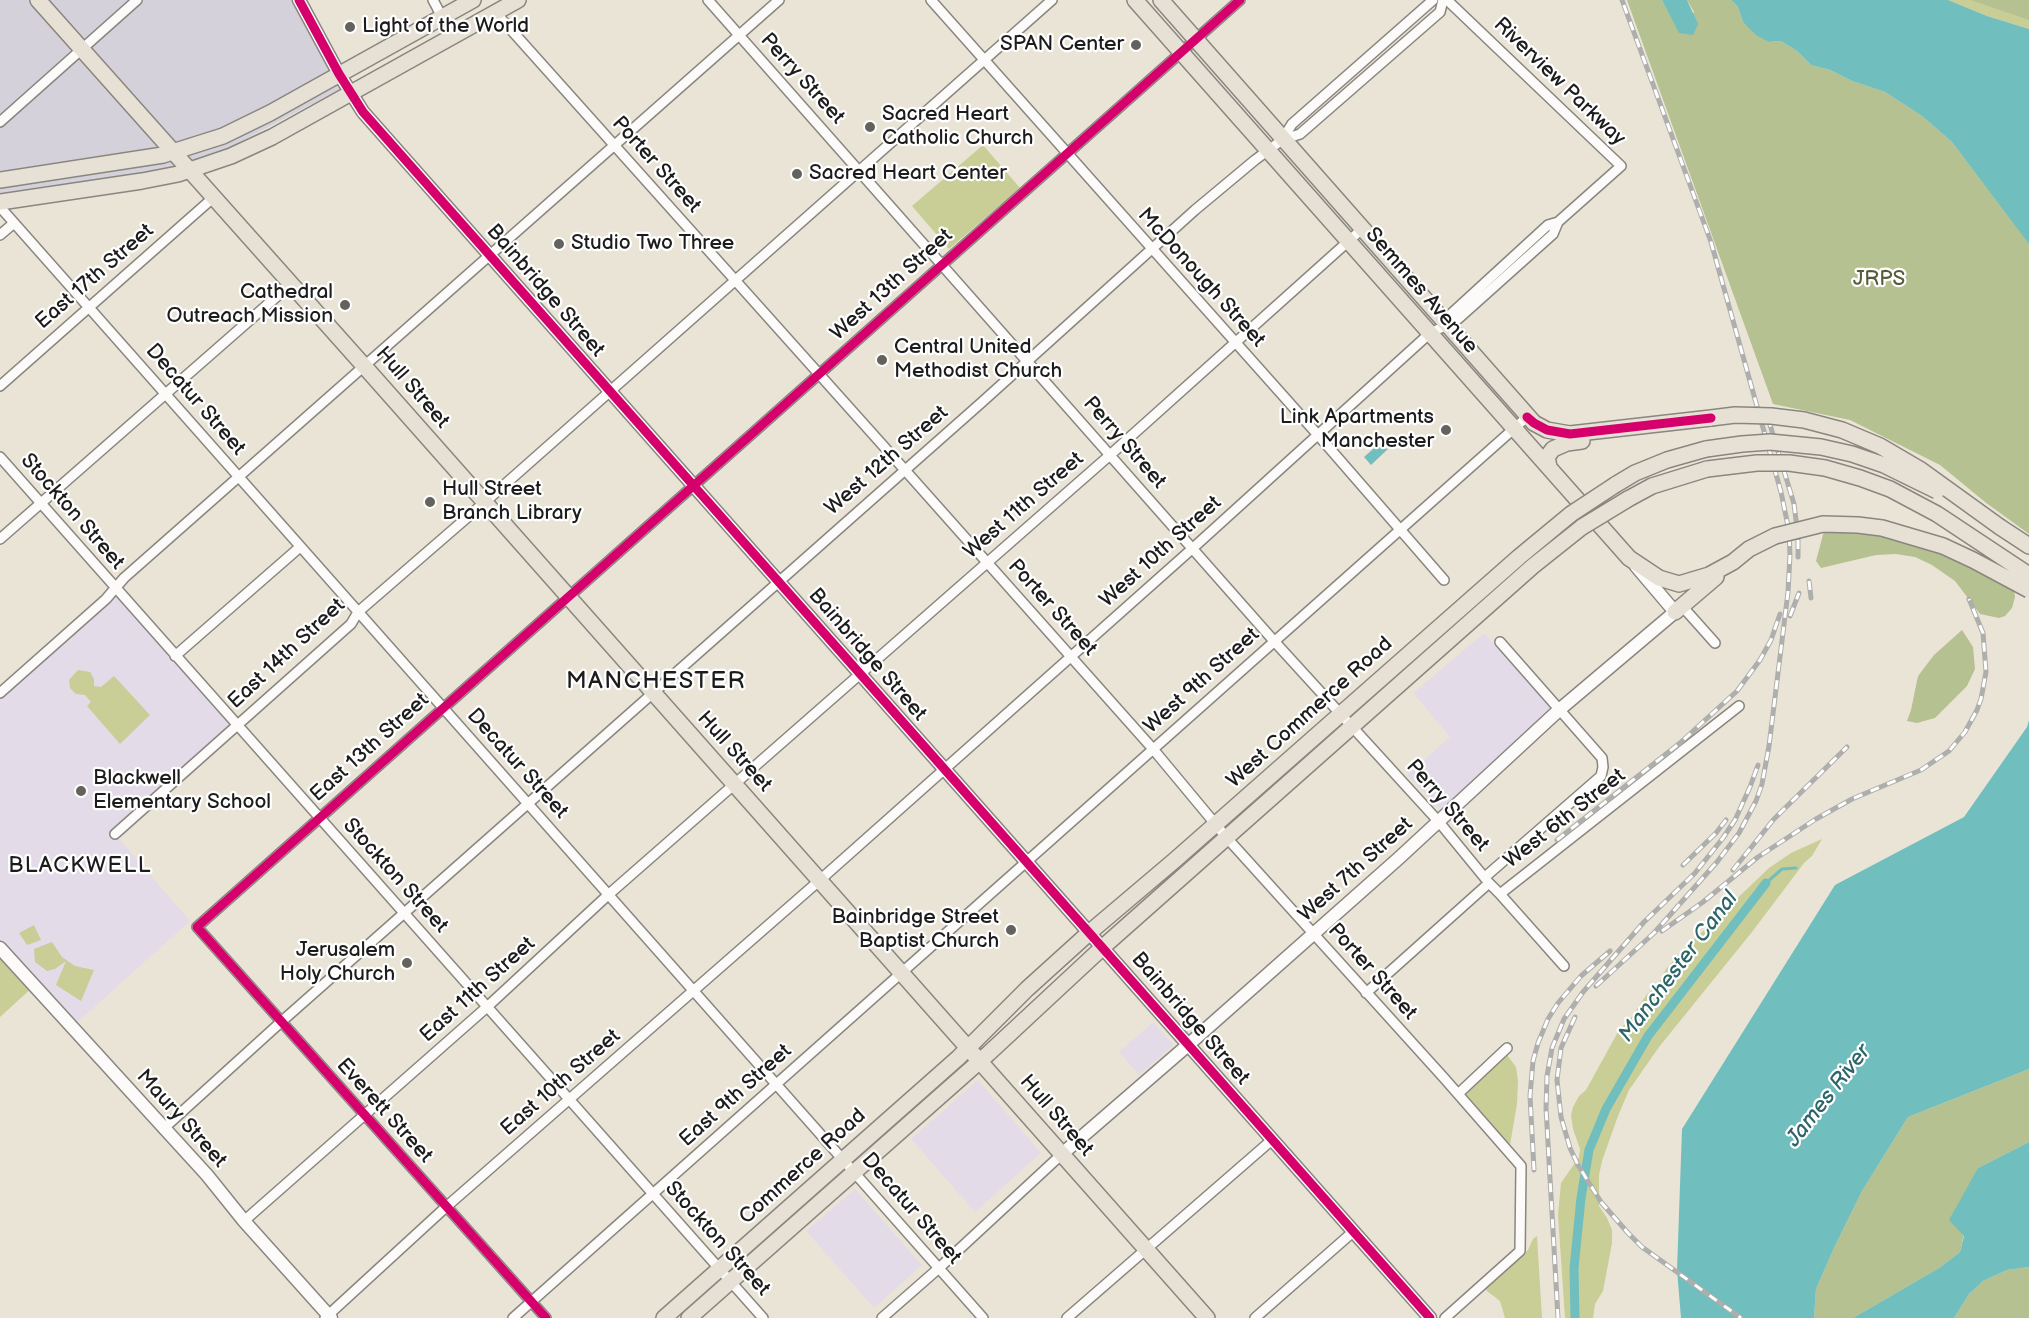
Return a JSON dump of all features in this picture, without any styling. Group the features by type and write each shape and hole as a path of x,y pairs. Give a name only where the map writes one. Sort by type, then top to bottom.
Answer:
{"main road":[{"name":"Hull Street","path":"38,0 1207,1318"},
{"path":"0,180 131,161 174,152 234,131 473,0"},
{"path":"0,202 142,181 190,170 231,156 260,144 518,0"},
{"name":"Semmes Avenue","path":"1135,0 1629,558"},
{"name":"Semmes Avenue","path":"1161,0 1527,417"},
{"path":"1527,417 1539,426 1562,434 1579,434 1735,415 1803,420 1842,430 1880,446 1922,470 2029,546"},
{"path":"1549,467 1547,457 1559,445 1622,429"},
{"name":"West Commerce Road","path":"968,1047 1090,932 1215,825 1535,542 1571,514 1635,473 1667,460 1706,449 1742,444 1787,443 1821,447 1852,454 1907,475 2000,527"},
{"name":"West Commerce Road","path":"980,1061 1103,947 1533,566 1582,527 1663,481 1707,469 1750,463 1789,463 1825,468 1860,477 1890,489 1930,510 2029,575"},
{"path":"1678,609 1749,549 1775,536 1823,524 1882,528 1914,536 1973,560 2029,590"},
{"path":"1629,558 1659,578 1679,584 1709,575 1733,562"},
{"name":"Commerce Road","path":"664,1318 968,1047"},
{"name":"Commerce Road","path":"689,1318 980,1061"}],"street":[{"path":"0,122 136,0"},
{"name":"Bainbridge Street","path":"299,0 350,94 363,112 1430,1318"},
{"path":"433,0 442,17"},
{"name":"Perry Street","path":"708,0 1274,641 1439,822 1487,880"},
{"path":"0,693 106,599 124,578 779,0"},
{"name":"McDonough Street","path":"931,0 1444,580"},
{"name":"East 14th Street","path":"115,834 351,624 358,612 1052,0"},
{"name":"West 13th Street","path":"568,596 1182,54 1240,0"},
{"name":"West 12th Street","path":"1282,140 1292,124 1433,0"},
{"name":"West 12th Street","path":"163,1129 1195,210 1282,140 1300,134 1441,11 1445,0"},
{"name":"Riverview Parkway","path":"1445,0 1621,166"},
{"name":"Porter Street","path":"496,12 988,563 1152,749 1215,825 1521,1166 1520,1251 1445,1318"},
{"name":"West 10th Street","path":"819,880 1430,334 1458,319 1553,234 1557,222 1621,166"},
{"name":"East 17th Street","path":"0,386 214,197"},
{"name":"Decatur Street","path":"0,207 983,1318"},
{"path":"0,235 14,223"},
{"name":"West 11th Street","path":"735,784 988,563 1362,229"},
{"path":"0,539 291,284"},
{"name":"West 9th Street","path":"902,973 1527,417"},
{"name":"Stockton Street","path":"0,457 763,1318"},
{"path":"175,656 300,547"},
{"name":"Semmes Avenue","path":"1629,558 1678,609"},
{"name":"East 13th Street","path":"197,927 568,596"},
{"path":"1678,609 1715,643"},
{"name":"West 7th Street","path":"1062,1154 1439,822 1559,710 1678,609"},
{"path":"1487,880 1603,772 1602,758 1500,642"},
{"name":"West 6th Street","path":"1366,993 1487,880 1500,894 1738,706"},
{"name":"East 11th Street","path":"244,1221 735,784"},
{"name":"East 10th Street","path":"328,1317 446,1207 819,880"},
{"path":"1500,894 1564,966"},
{"name":"Everett Street","path":"197,927 546,1318"},
{"name":"Maury Street","path":"0,948 207,1175 328,1317"},
{"name":"East 9th Street","path":"513,1318 902,973"},
{"path":"1458,1094 1507,1048"},
{"path":"1067,1318 1273,1139"},
{"path":"882,1318 1062,1154"},
{"path":"1255,1318 1354,1231"}],"shaded area":[{"path":"0,0 298,0 344,87 181,173 0,198"},
{"name":"Blackwell Elementary School","path":"116,588 236,725 115,834 190,921 71,1028 0,948 0,693"},
{"path":"1484,633 1553,711 1442,811 1407,775 1450,737 1413,693"},
{"path":"1153,1022 1174,1045 1139,1075 1119,1052"},
{"path":"978,1080 1041,1153 975,1212 911,1139"},
{"path":"855,1189 922,1265 874,1308 806,1231"}],"green space":[{"name":"JRPS","path":"1627,0 1662,0 1679,32 1694,12 1687,0 1731,0 1738,7 1743,22 1769,42 1781,41 1797,51 1811,65 1830,70 1852,81 1885,92 1922,116 1952,142 2022,234 2029,244 2029,534 1940,465 1850,420 1773,404"},
{"path":"1948,0 2029,0 2029,29 1987,16"},
{"path":"1971,0 2029,0 2029,20"},
{"path":"983,145 1020,188 949,249 912,206"},
{"path":"1824,531 1870,533 1941,551 2014,588 2015,597 2012,608 2005,616 1999,618 1980,614 1955,581 1932,565 1915,557 1896,554 1876,555 1821,568 1816,561"},
{"path":"1962,630 1973,647 1975,669 1967,686 1935,718 1917,723 1907,721 1918,676 1934,655"},
{"path":"78,670 90,672 94,679 94,686 101,687 114,676 150,715 120,744 87,706 91,702 85,695 76,694 70,688 69,680"},
{"path":"1822,839 1812,856 1804,863 1752,932 1659,1047 1629,1090 1602,1161 1599,1175 1599,1206 1612,1230 1612,1243 1603,1291 1595,1304 1593,1318 1565,1318 1558,1215 1561,1183 1579,1157 1580,1149 1571,1115 1573,1107 1579,1096 1586,1090 1619,1030 1631,1018 1647,994 1658,985 1666,969 1681,952 1769,868 1791,853"},
{"path":"34,925 41,940 27,945 19,933"},
{"path":"52,942 62,957 75,966 94,970 81,1001 56,985 66,961 55,969 47,971 35,962 34,949"},
{"path":"0,948 34,986 0,1017"},
{"path":"1507,1055 1516,1067 1518,1081 1517,1104 1510,1145 1466,1094"},
{"path":"2029,1069 2029,1142 1978,1168 1960,1252 1939,1268 1853,1318 1814,1318 1816,1289 1834,1248 1862,1191 1908,1117"},
{"path":"1537,1236 1542,1318 1505,1318 1500,1301 1486,1289 1528,1250"},
{"path":"2029,1267 2029,1318 1954,1318 1969,1294 1983,1281 2007,1270"}],"water":[{"path":"1662,0 1687,0 1698,24 1693,35 1679,33"},
{"path":"1731,0 1948,0 1987,16 2029,29 2029,244 1952,142 1922,116 1885,92 1852,81 1830,70 1811,65 1797,51 1781,41 1769,42 1756,35 1743,22 1738,7"},
{"path":"1382,441 1381,444 1386,449 1389,448 1371,465 1364,457"},
{"name":"James River","path":"2029,720 2029,1069 1908,1117 1862,1191 1834,1248 1816,1289 1814,1318 1681,1318 1677,1270 1682,1129 1835,885 1964,817 2027,727"},
{"path":"2029,1142 2029,1267 2007,1270 1983,1281 1969,1294 1954,1318 1853,1318 1939,1268 1960,1252 1964,1236 1949,1220 1978,1168"}],"waterway":[{"path":"1766,883 1782,869 1796,868"},
{"name":"Manchester Canal","path":"1575,1318 1574,1268 1581,1198 1589,1150 1606,1109 1648,1036 1766,883"}],"railway":[{"path":"1596,986 1654,933 1717,862 1739,833 1756,801 1762,784 1769,746 1788,592 1790,555 1789,531 1781,492 1711,242 1622,0"},
{"path":"1768,418 1794,504 1798,557"},
{"path":"1809,581 1811,598"},
{"path":"1790,616 1799,593"},
{"path":"1662,931 1703,902 1758,857 1816,819 1852,799 1921,770 1949,751 1965,732 1977,710 1986,672 1983,633 1969,599"},
{"path":"1557,840 1680,743 1737,691 1760,660 1771,640 1780,614"},
{"path":"1733,870 1774,819 1847,747"},
{"path":"1558,1318 1546,1108 1547,1076 1552,1048 1564,1019 1583,992 1644,922 1695,873 1723,838 1735,820 1758,765"},
{"path":"1683,865 1726,820"},
{"path":"1534,1170 1530,1096 1533,1061 1538,1043 1558,1003 1581,976 1610,951"},
{"path":"1575,1017 1561,1048 1557,1080 1561,1117 1570,1148 1578,1165 1601,1202 1642,1247 1741,1318"}],"cycle path":[{"path":"299,0 339,74 363,112 1430,1318"},
{"path":"546,1318 197,927 1240,0"},
{"path":"1527,417 1547,430 1570,434 1711,418"}],"place":[{"name":"Light of the World","path":"350,27"},
{"name":"SPAN Center","path":"1136,45"},
{"name":"Sacred Heart Catholic Church","path":"870,127"},
{"name":"Sacred Heart Center","path":"797,174"},
{"name":"Studio Two Three","path":"559,244"},
{"name":"Cathedral Outreach Mission","path":"345,305"},
{"name":"Central United Methodist Church","path":"882,360"},
{"name":"Link Apartments Manchester","path":"1446,430"},
{"name":"Hull Street Branch Library","path":"430,502"},
{"name":"Blackwell Elementary School","path":"81,791"},
{"name":"Bainbridge Street Baptist Church","path":"1011,930"},
{"name":"Jerusalem Holy Church","path":"407,963"}],"district":[{"name":"MANCHESTER","path":"656,682"},
{"name":"BLACKWELL","path":"80,866"}]}
